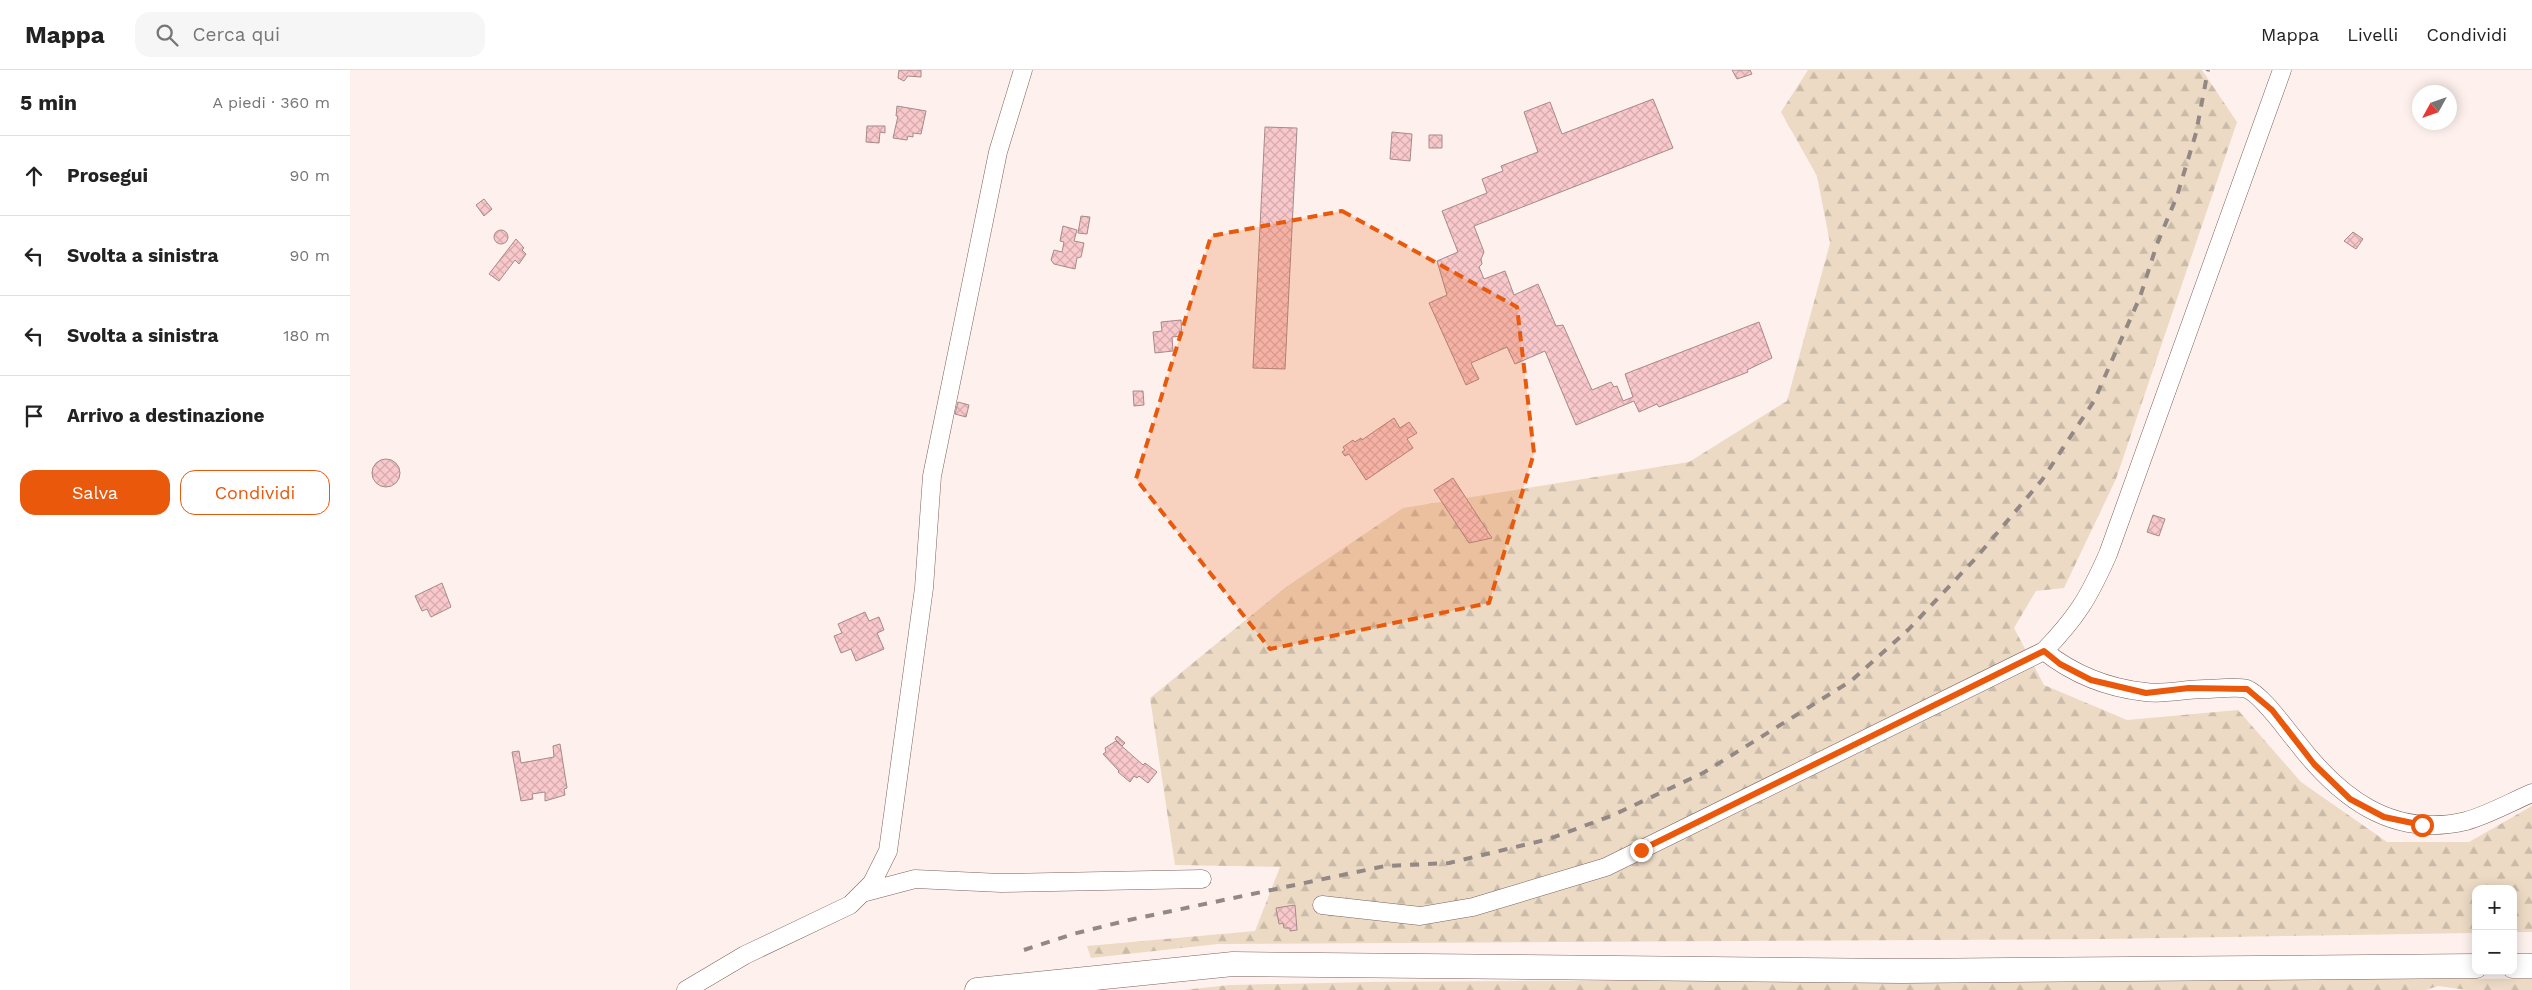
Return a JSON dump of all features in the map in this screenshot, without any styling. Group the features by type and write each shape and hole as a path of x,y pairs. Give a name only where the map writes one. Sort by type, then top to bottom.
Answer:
{"main road":[{"path":"977,990 1233,964 1902,971 2472,966"},
{"path":"2517,966 2532,966"}],"street":[{"path":"686,990 745,955 850,905 872,884 888,851 924,588 932,476 998,152 1023,70"},
{"path":"1322,905 1420,916 1473,907 1606,867 2044,651 2072,623 2090,596 2108,554 2282,70"},
{"path":"2044,651 2060,664 2091,680 2146,693 2189,688 2247,689 2272,710 2314,764 2350,799 2384,817 2422,825 2466,821 2532,793"},
{"path":"862,894 915,879 1001,883 1202,879"}],"highlighted area":[{"path":"1342,211 1517,307 1534,453 1489,603 1270,649 1136,479 1211,236"}],"green space":[{"path":"1808,70 2202,70 2237,122 2116,479 2064,588 2036,591 2014,628 2044,685 2127,720 2238,710 2301,782 2387,842 2469,842 2532,806 2532,932 2517,932 2517,885 2472,885 2472,933 2106,939 1218,944 1091,958 1087,946 1255,931 1280,867 1175,865 1150,698 1286,587 1403,508 1689,462 1787,401 1830,243 1817,176 1781,112"},
{"path":"2232,977 2532,979 2532,990 2467,990 2438,986 2426,990 1183,990 1230,985 1370,982"}],"building":[{"path":"899,70 921,70 921,77 908,76 904,81 898,78"},
{"path":"1732,70 1750,70 1752,74 1737,79"},
{"path":"1653,99 1673,148 1474,226 1484,252 1481,259 1482,264 1479,267 1484,279 1505,271 1514,295 1538,284 1556,326 1563,325 1592,390 1611,382 1614,387 1617,386 1623,401 1633,397 1625,374 1759,322 1772,358 1747,370 1748,372 1659,407 1657,404 1639,412 1634,401 1576,425 1545,351 1515,364 1507,347 1471,363 1479,379 1466,385 1429,303 1447,295 1437,261 1458,252 1442,211 1487,193 1482,179 1503,171 1501,166 1538,152 1524,112 1550,102 1562,134"},
{"path":"897,106 926,111 921,134 913,133 913,137 908,136 907,140 893,138 898,116 896,116"},
{"path":"867,126 885,126 885,133 880,132 879,143 866,142"},
{"path":"1265,127 1297,128 1285,369 1253,368"},
{"path":"1392,132 1412,134 1410,161 1390,159"},
{"path":"1429,135 1442,135 1442,148 1429,148"},
{"path":"484,199 492,209 484,216 476,205"},
{"path":"1081,216 1090,217 1087,234 1078,233"},
{"path":"1063,226 1077,230 1074,241 1084,243 1081,257 1077,258 1075,269 1054,264 1051,260 1054,250 1062,252 1064,242 1060,241"},
{"path":"501,230 506,232 508,237 506,242 501,244 496,242 494,237 496,232"},
{"path":"2353,232 2363,239 2356,249 2344,241"},
{"path":"516,239 524,248 522,250 526,254 519,264 515,260 499,281 489,274"},
{"path":"1181,320 1182,336 1172,337 1173,351 1155,353 1153,332 1162,331 1161,322"},
{"path":"1133,391 1143,391 1144,405 1134,406"},
{"path":"958,402 969,405 966,417 955,414"},
{"path":"1394,418 1400,428 1409,422 1417,433 1407,439 1413,448 1366,480 1349,454 1345,456 1342,452 1345,450 1343,447 1353,440 1355,442 1361,438 1362,440"},
{"path":"386,459 396,463 400,473 396,483 386,487 376,483 372,473 376,463"},
{"path":"1453,478 1492,538 1469,543 1434,490"},
{"path":"2153,515 2165,519 2159,536 2147,532"},
{"path":"442,583 451,607 431,617 427,609 422,611 415,596"},
{"path":"865,612 869,621 879,617 884,630 877,633 884,649 856,661 851,649 841,653 834,636 842,633 838,624"},
{"path":"1117,736 1125,743 1122,746 1115,739"},
{"path":"1116,741 1143,765 1145,763 1157,772 1148,783 1139,776 1137,778 1134,776 1130,782 1118,772 1103,754 1106,752 1105,748"},
{"path":"560,744 567,788 564,789 565,795 545,801 545,792 532,794 533,799 521,801 512,752 519,751 521,763 554,757 553,746"},
{"path":"1295,905 1297,930 1290,931 1290,928 1284,928 1283,923 1279,924 1276,908"}],"railway":[{"path":"1024,950 1073,934 1129,920 1385,866 1449,863 1549,839 1611,816 1703,773 1851,681 1908,630 1975,559 2042,480 2094,401 2140,297 2157,244 2177,196 2196,133 2208,70"}],"route":[{"path":"1641,850 2044,651 2060,664 2091,680 2146,693 2189,688 2247,689 2272,710 2314,764 2350,799 2384,817 2422,825"}]}
